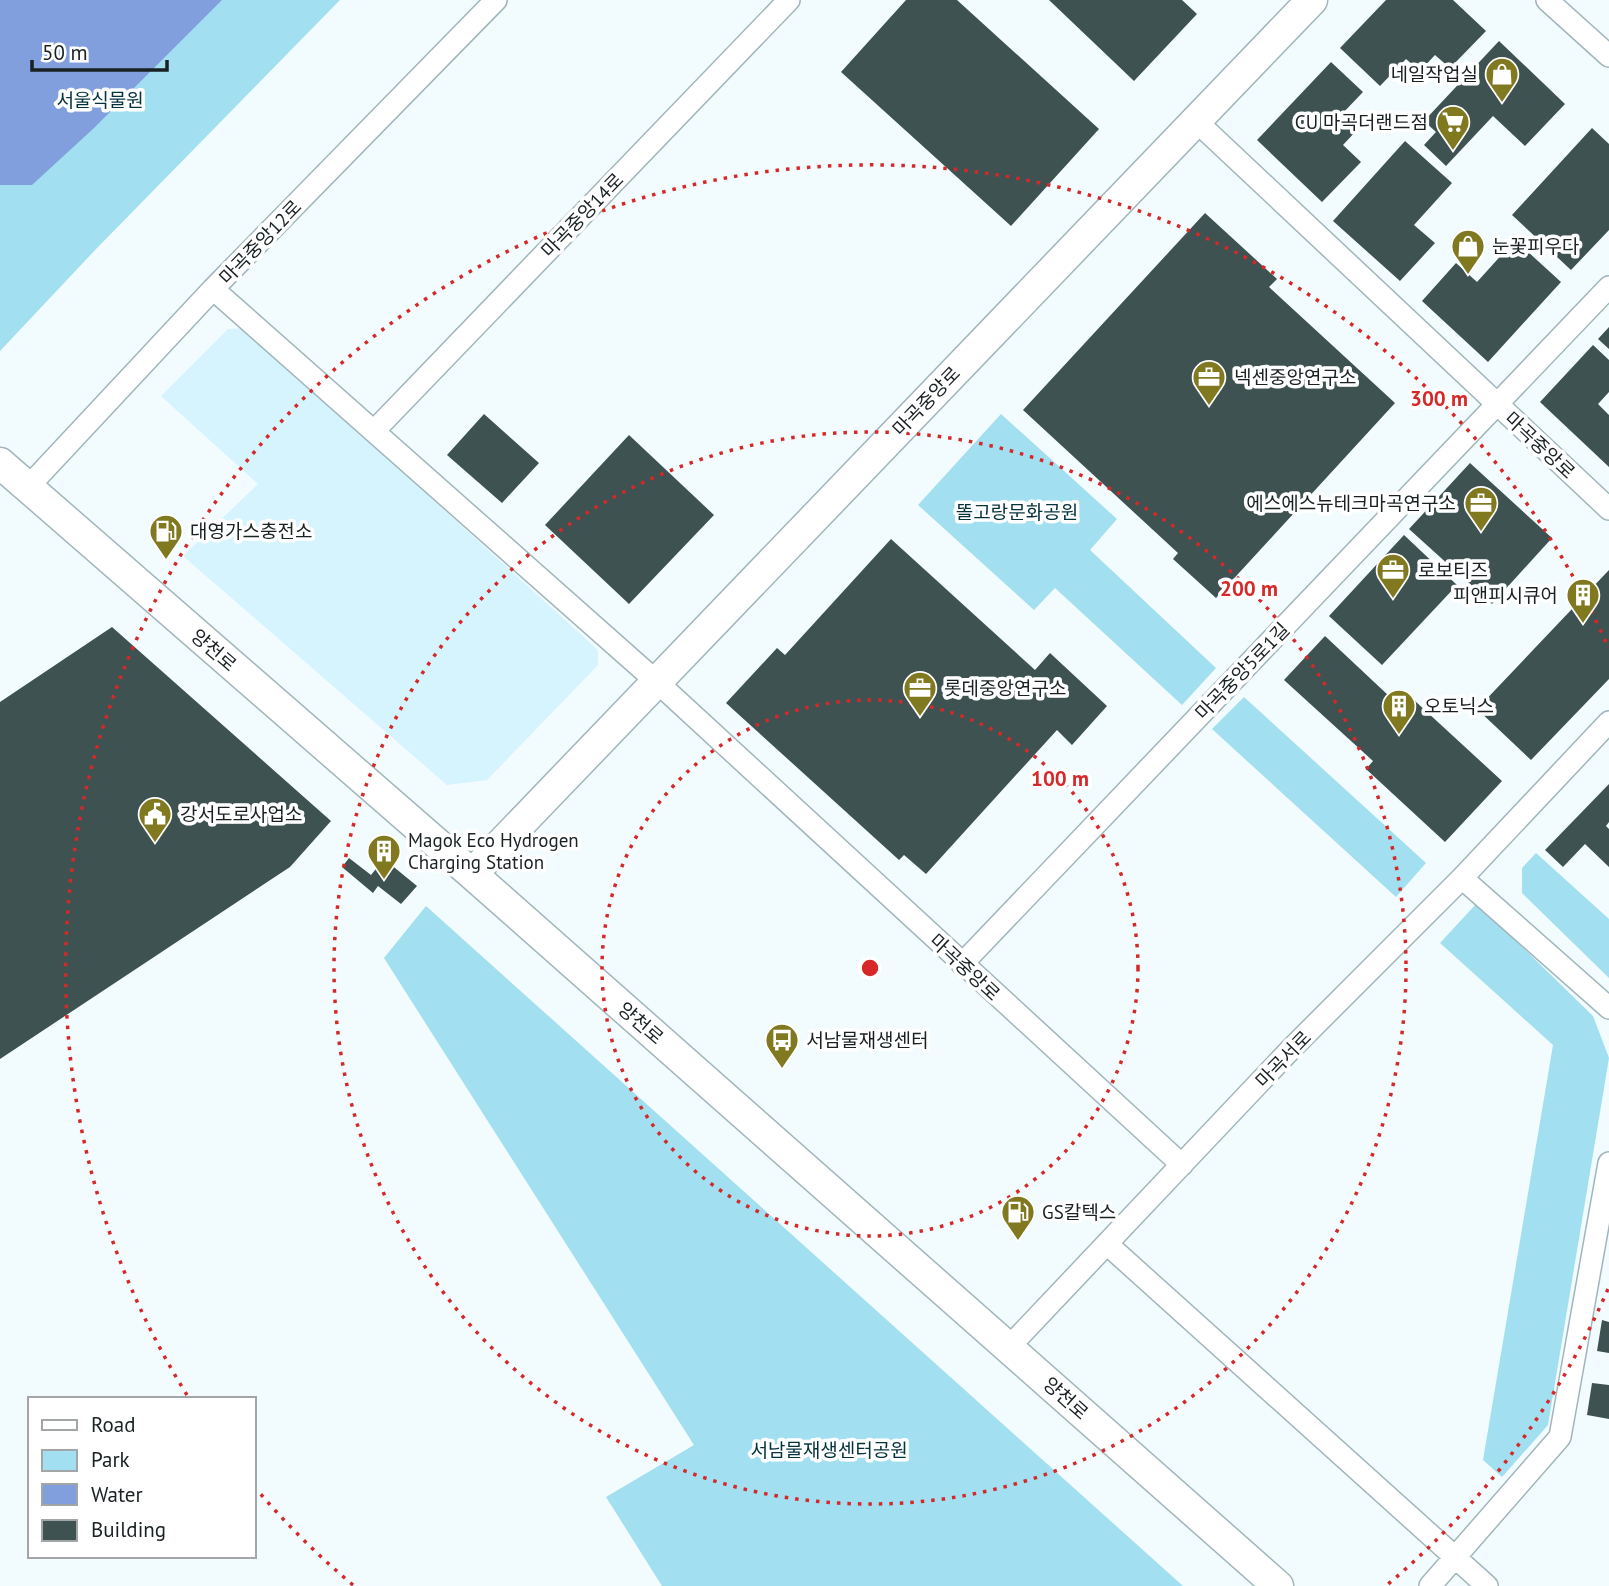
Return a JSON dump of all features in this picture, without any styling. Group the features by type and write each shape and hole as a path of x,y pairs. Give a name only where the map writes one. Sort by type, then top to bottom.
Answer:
{"main road":[{"name":"마곡중앙로","path":"472,874 1312,0"},
{"name":"양천로","path":"0,463 472,874 1279,1586"}],"street":[{"name":"마곡중앙12로","path":"28,487 213,289 496,0"},
{"name":"마곡중앙14로","path":"376,429 789,0"},
{"path":"1547,0 1609,56"},
{"name":"마곡중앙로","path":"1196,121 1609,509"},
{"name":"마곡중앙5로1길","path":"962,964 1609,287"},
{"path":"213,289 376,429 657,681"},
{"name":"마곡중앙로","path":"657,681 1182,1165"},
{"name":"마곡서로","path":"1009,1348 1293,1048 1462,878 1609,722"},
{"path":"1462,878 1609,1008"},
{"path":"1430,1586 1560,1437 1609,1163"},
{"path":"1107,1244 1487,1586"}],"shaded area":[{"path":"244,328 598,650 598,665 487,780 447,785 183,556 258,484 161,396 228,329"}],"green space":[{"name":"서울식물원","path":"0,0 340,0 0,351"},
{"name":"똘고랑문화공원","path":"1001,414 1117,519 1090,550 1216,668 1182,705 1055,588 1034,610 918,505"},
{"path":"1244,697 1426,863 1396,897 1212,729"},
{"path":"1536,853 1609,919 1609,978 1522,893 1522,868"},
{"path":"1477,903 1593,1016 1609,1058 1548,1425 1502,1477 1483,1460 1553,1045 1440,943"},
{"name":"서남물재생센터공원","path":"426,906 1183,1586 662,1586 606,1497 694,1445 384,958"}],"water":[{"path":"0,0 222,0 94,128 32,185 0,185"}],"building":[{"path":"906,0 957,0 1099,129 1011,226 841,72"},
{"path":"1049,0 1182,0 1197,14 1134,81"},
{"path":"1386,0 1453,0 1486,31 1450,68 1435,55 1420,71 1406,59 1380,86 1340,48"},
{"path":"1499,41 1565,104 1525,146 1493,116 1446,166 1424,145 1436,132 1424,121"},
{"path":"1331,62 1363,92 1341,115 1357,130 1343,145 1361,162 1322,202 1257,140"},
{"path":"1592,128 1609,144 1609,230 1571,270 1512,215"},
{"path":"1405,141 1452,183 1414,225 1435,243 1400,281 1333,221"},
{"name":"넥센중앙연구소","path":"1205,213 1277,279 1269,287 1395,403 1216,598 1173,559 1178,553 1023,410"},
{"path":"1515,240 1561,282 1488,362 1422,301 1456,263 1477,282"},
{"path":"1609,327 1609,349 1598,339"},
{"path":"1593,345 1609,360 1609,392 1598,404 1609,415 1609,467 1540,402"},
{"path":"484,414 539,463 502,503 447,455"},
{"path":"629,435 714,515 629,604 545,525"},
{"name":"에스에스뉴테크마곡연구소","path":"1470,463 1552,538 1492,604 1409,529"},
{"name":"로보티즈","path":"1404,535 1457,585 1382,665 1329,616"},
{"name":"롯데중앙연구소","path":"891,539 1035,670 1050,653 1107,706 1072,745 1057,730 926,874 904,855 899,860 726,703 777,648 785,655"},
{"name":"피앤피시큐어","path":"1609,570 1609,679 1531,760 1477,709"},
{"name":"강서도로사업소","path":"112,627 331,821 290,867 0,1059 0,702"},
{"name":"오토닉스","path":"1325,636 1405,711 1415,701 1502,781 1445,842 1366,769 1373,761 1284,680"},
{"path":"1609,784 1609,822 1606,826 1609,829 1609,867 1585,844 1563,867 1545,850"},
{"name":"Magok Eco Hydrogen Charging Station","path":"349,858 371,875 384,859 417,886 401,904 378,886 373,893 342,867"},
{"path":"1602,1320 1609,1322 1609,1353 1597,1351"},
{"path":"1592,1383 1609,1385 1609,1419 1587,1415"}],"place":[{"name":"네일작업실","path":"1502,104"},
{"name":"CU 마곡더랜드점","path":"1453,152"},
{"name":"눈꽃피우다","path":"1468,276"},
{"name":"넥센중앙연구소","path":"1209,407"},
{"name":"에스에스뉴테크마곡연구소","path":"1481,533"},
{"name":"대영가스충전소","path":"166,561"},
{"name":"로보티즈","path":"1393,600"},
{"name":"피앤피시큐어","path":"1583,625"},
{"name":"롯데중앙연구소","path":"920,718"},
{"name":"오토닉스","path":"1399,736"},
{"name":"강서도로사업소","path":"155,844"},
{"name":"Magok Eco Hydrogen Charging Station","path":"384,881"},
{"name":"서남물재생센터","path":"782,1070"},
{"name":"GS칼텍스","path":"1018,1242"}]}
